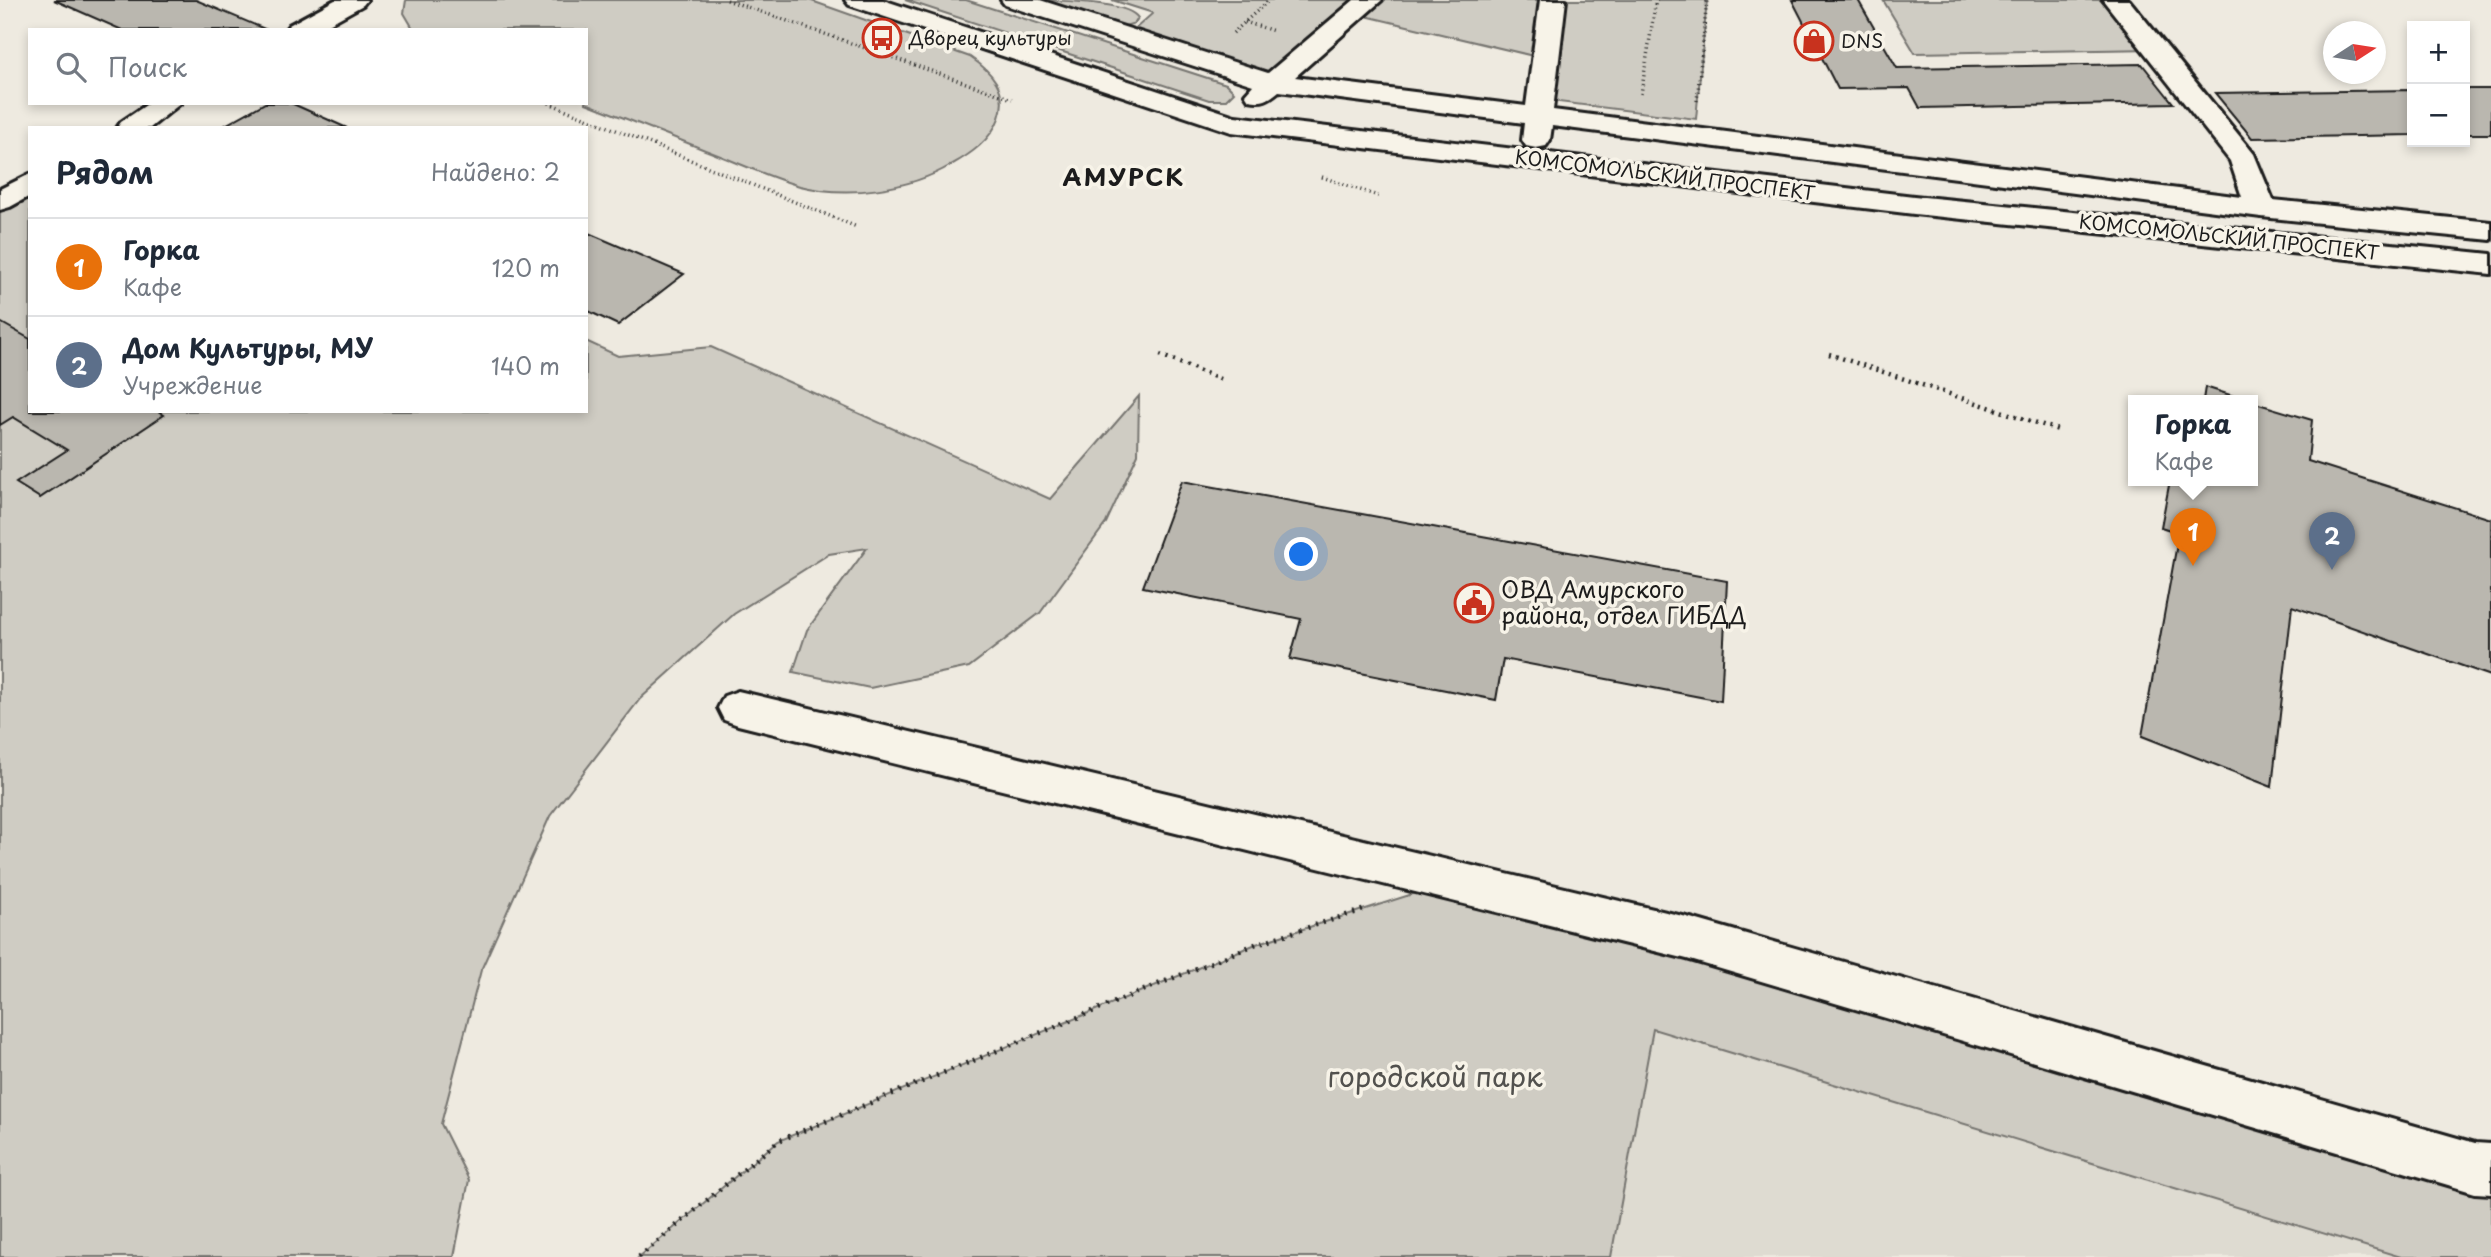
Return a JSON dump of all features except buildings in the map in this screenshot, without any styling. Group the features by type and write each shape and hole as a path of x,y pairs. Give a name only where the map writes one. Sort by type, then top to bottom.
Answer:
{"street":[{"path":"302,28 354,0"},
{"name":"КОМСОМОЛЬСКИЙ ПРОСПЕКТ","path":"858,0 1231,124 1914,205 2491,264"},
{"name":"КОМСОМОЛЬСКИЙ ПРОСПЕКТ","path":"1014,0 1270,82 2261,208 2491,231"},
{"path":"1231,124 1270,82 1368,0"},
{"path":"1532,160 1540,116 1553,0"},
{"path":"2116,0 2244,160 2261,208"},
{"path":"134,126 165,105"},
{"path":"738,708 1687,938 2475,1168 2491,1169"}],"path":[{"path":"727,0 1012,99"},
{"path":"1229,37 1269,0"},
{"path":"1640,99 1656,0"},
{"path":"1697,106 1707,0"},
{"path":"554,105 857,227"},
{"path":"1322,177 1378,196"},
{"path":"1829,354 2058,429"},
{"path":"1160,355 1220,379"},
{"path":"639,1257 778,1141 1256,944 1371,908"}],"shaded area":[{"path":"1652,1029 2401,1257 1611,1257"}],"green space":[{"path":"406,0 809,0 970,57 985,68 996,82 1002,99 1001,108 995,126 980,146 934,174 897,186 877,189 818,190 776,178 588,104 588,28 413,28 404,13"},
{"path":"905,0 966,0 1226,84 1234,92 1226,100 1209,100"},
{"path":"1023,0 1103,4 1131,12 1138,18 1135,23 1118,28"},
{"path":"1112,0 1707,0 1696,119 1542,100 1546,59 1353,13 1270,82 1127,36 1153,13"},
{"path":"1883,0 2116,0 2154,49 1915,53"},
{"path":"28,184 28,413 588,413 588,342 618,356 711,347 1050,499 1139,396 1138,454 1106,523 1040,613 969,667 870,688 793,672 807,630 867,548 829,554 734,614 640,699 550,816 481,970 441,1124 469,1180 454,1257 0,1257 0,196"},
{"name":"городской парк","path":"1422,891 1687,938 2491,1169 2491,1257 2401,1257 1653,1029 1611,1257 639,1257 778,1141 1256,944"}],"place":[{"name":"Дворец культуры","path":"882,38"},
{"name":"DNS","path":"1814,41"},
{"name":"Горка","path":"2193,566"},
{"name":"Дом Культуры, МУ","path":"2332,570"},
{"name":"ОВД Амурского района, отдел ГИБДД","path":"1474,603"}],"district":[{"name":"АМУРСК","path":"1124,178"}]}
